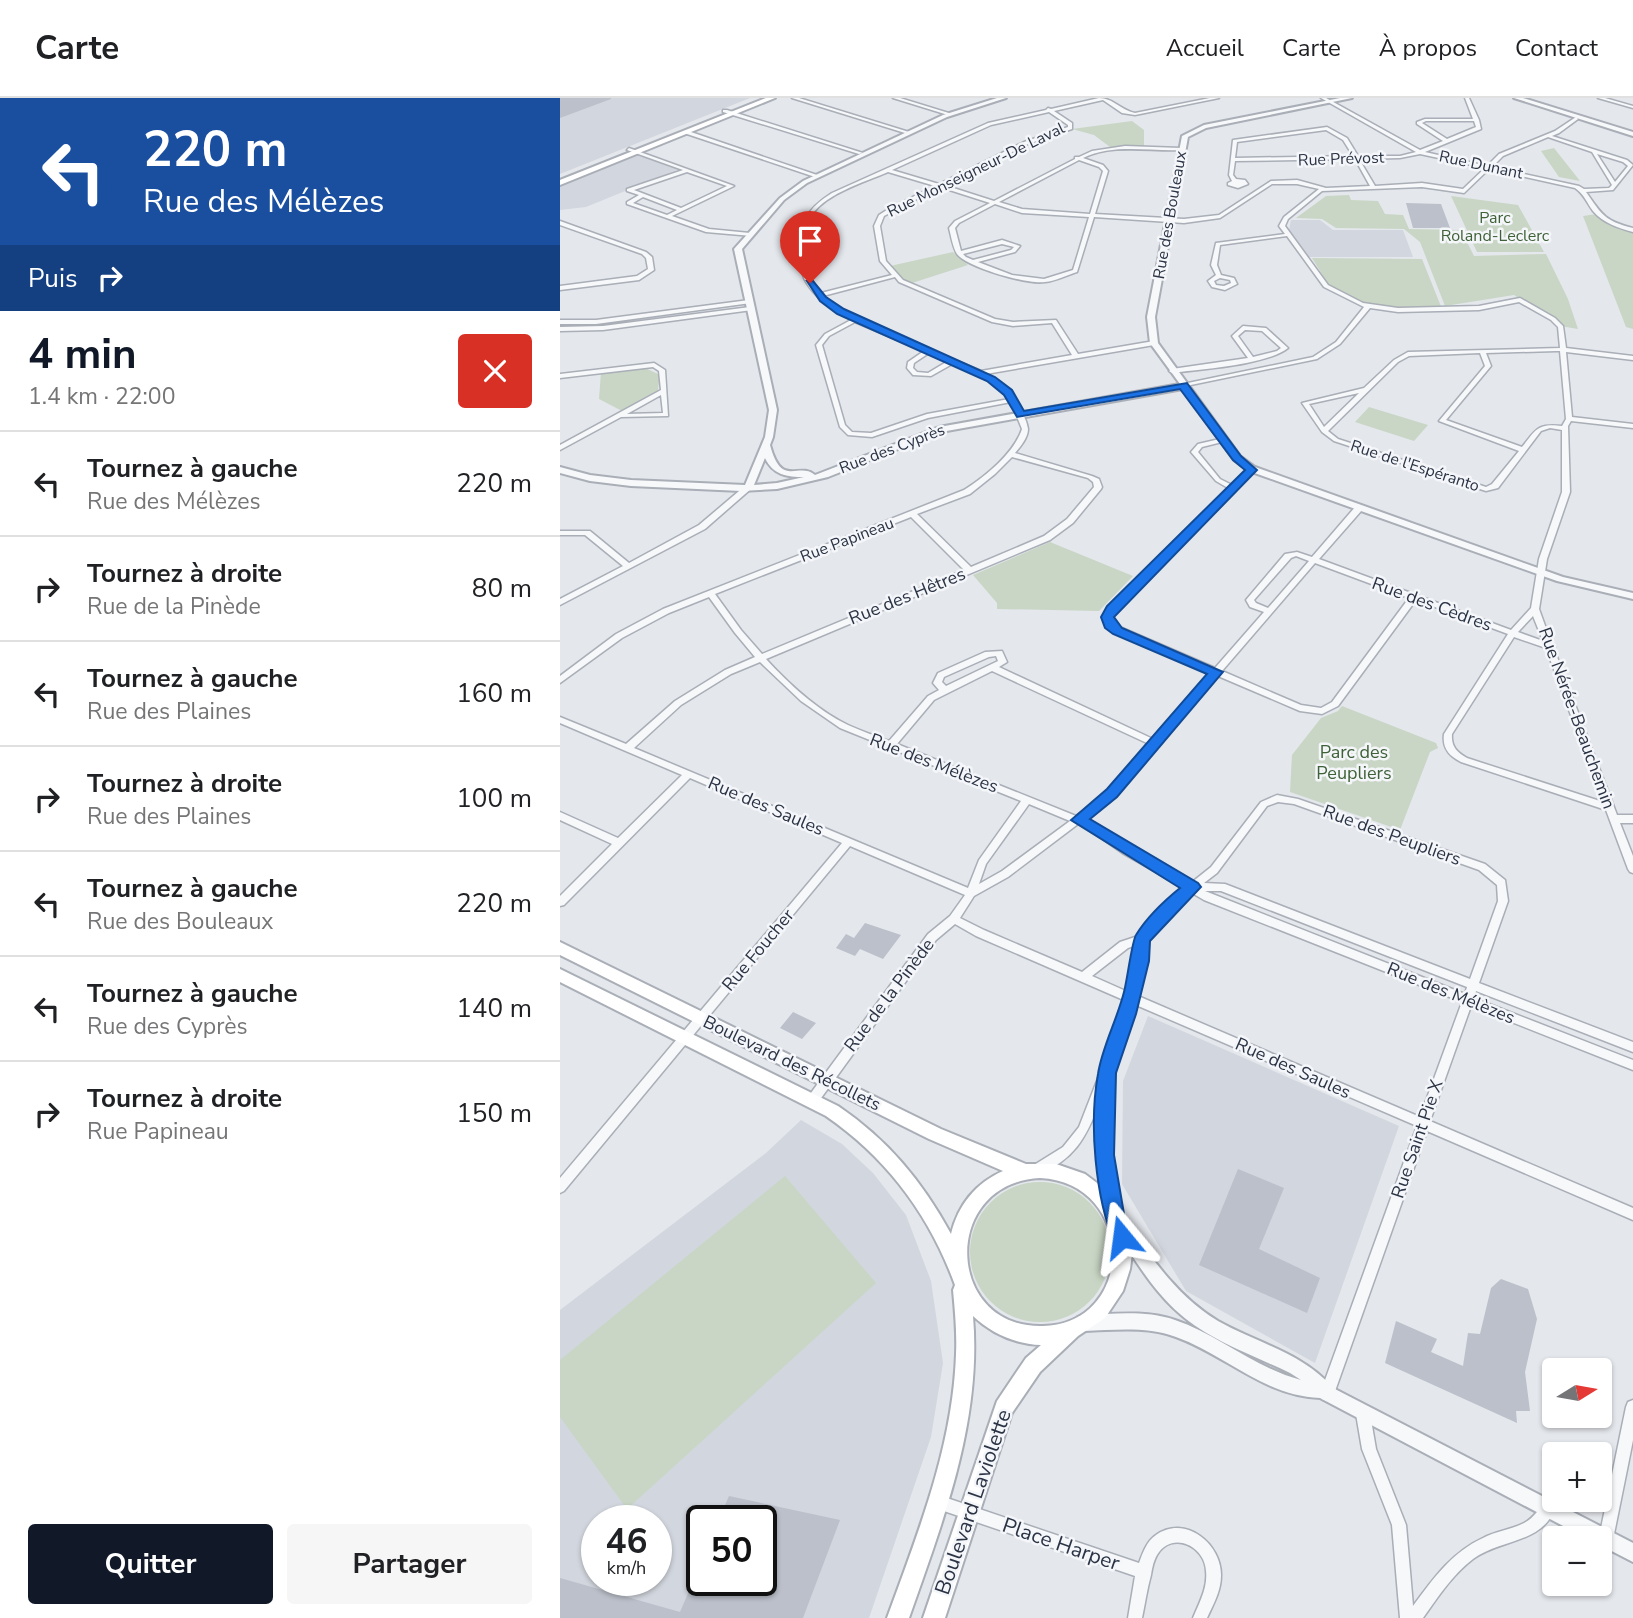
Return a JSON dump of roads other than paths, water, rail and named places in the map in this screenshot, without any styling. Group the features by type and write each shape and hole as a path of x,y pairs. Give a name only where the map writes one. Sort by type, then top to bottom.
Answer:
{"main road":[{"path":"560,183 757,98"},
{"path":"560,176 686,132 772,98"},
{"name":"Boulevard des Récollets","path":"560,948 935,1134 1030,1172 1061,1173 1085,1182 1104,1199 1116,1218"},
{"name":"Boulevard des Récollets","path":"560,975 812,1101 858,1128 902,1170 925,1201 974,1304 992,1322 1015,1332 1046,1335 1078,1326"},
{"name":"Boulevard Laviolette","path":"898,1618 938,1502 964,1378 958,1246 969,1212 994,1186 1030,1172"},
{"name":"Boulevard Laviolette","path":"934,1618 1008,1400 1033,1365 1104,1304 1119,1278 1123,1253 1116,1218"}],"street":[{"path":"794,98 907,132"},
{"path":"895,98 950,114"},
{"path":"560,602 702,527 748,488 772,427 772,401 737,252 750,235 784,197 817,176 907,132 998,98"},
{"path":"1021,415 1013,400 1000,386 979,373 857,320 820,295 808,279 804,267 802,230 807,216 827,198 990,124 1105,98 1126,112 1138,114 1217,98"},
{"name":"Rue Dunant","path":"1323,98 1420,152 1571,184 1583,191"},
{"name":"Rue des Bouleaux","path":"1154,343 1151,317 1185,136 1197,129 1349,98"},
{"path":"1447,141 1419,123 1425,120 1477,120 1467,98"},
{"path":"1517,98 1633,134"},
{"path":"1600,98 1633,107"},
{"name":"Rue Monseigneur-De Laval","path":"893,276 882,258 878,221 889,210 1026,143 1070,128 1070,124 1048,109"},
{"path":"725,111 861,153"},
{"path":"1367,306 1328,288 1282,226 1286,218 1313,193 1325,189 1426,185 1462,191 1501,155 1548,136 1576,118"},
{"name":"Rue Prévost","path":"1232,160 1400,157 1420,152 1479,128 1477,120"},
{"path":"1234,180 1232,160 1236,141 1327,128 1345,138 1373,186"},
{"path":"686,132 817,176"},
{"path":"1548,136 1632,166 1615,186 1606,190 1583,191"},
{"path":"1077,158 1105,170 1079,267 1064,276 1024,280 970,262 960,253 954,225 1077,158 1113,148 1181,149"},
{"path":"633,151 731,187 666,217"},
{"path":"1594,152 1615,186"},
{"path":"682,210 629,190 688,170"},
{"path":"888,170 992,203 1030,212 1169,220 1200,221 1220,216 1271,183 1292,182 1325,189"},
{"path":"1583,191 1601,216 1623,228 1633,230"},
{"path":"643,195 629,203 708,231 750,235"},
{"path":"560,223 644,253 649,257 651,270 639,278 560,288"},
{"path":"1219,276 1214,265 1218,244 1286,234"},
{"path":"960,253 1002,242 1017,246 1013,251 970,262"},
{"path":"820,295 893,276 917,290 994,321 1013,324 1054,321 1076,356"},
{"name":"Rue Nérée-Beauchemin","path":"1367,306 1398,310 1479,308 1520,300 1559,325 1569,419 1565,428 1566,492 1542,572 1535,609 1633,869"},
{"path":"560,329 750,305"},
{"name":"Rue des Cyprès","path":"560,470 614,481 748,488 791,484 835,472 930,432 1183,386 1315,358 1335,345 1367,306"},
{"path":"560,322 662,317"},
{"path":"857,320 827,335 819,345 842,426 850,435 872,435 927,416 1013,400"},
{"path":"1172,371 1251,358 1279,353 1285,348 1261,328 1241,329 1236,332 1236,338 1251,358"},
{"path":"979,373 1154,343 1224,440 1252,470 1542,572 1633,596"},
{"name":"Rue de l'Espéranto","path":"1324,431 1404,356 1563,350 1633,358"},
{"path":"929,351 911,362 910,368 915,374 929,375 953,361"},
{"path":"1482,352 1488,366 1442,421 1523,450"},
{"path":"560,376 654,365 662,370 668,412 666,415 619,416"},
{"name":"Rue de l'Espéranto","path":"1366,390 1306,403 1324,431 1336,440 1483,489 1495,486 1542,428 1565,428"},
{"path":"560,447 664,391"},
{"name":"Rue Papineau","path":"560,681 629,630 710,593 975,487 1009,454 1024,435 1021,415"},
{"path":"1569,419 1633,426"},
{"path":"1224,440 1200,445 1194,452 1218,480 1233,488"},
{"path":"766,446 770,464 782,472 801,475 835,472"},
{"name":"Rue des Hêtres","path":"628,748 689,694 760,657 1057,531 1098,487 1096,481 1090,477 1009,454"},
{"path":"1252,470 1111,609 1108,617 1110,625 1118,631 1304,710 1326,710 1335,704 1414,597"},
{"name":"Rue de la Pinède","path":"971,893 1005,874 1112,793 1359,508"},
{"path":"912,514 969,570"},
{"path":"560,533 587,533 628,566"},
{"path":"1269,611 1253,605 1251,598 1289,555 1313,560"},
{"name":"Rue des Cèdres","path":"1313,560 1551,647"},
{"name":"Rue des Mélèzes","path":"710,593 760,657 790,690 811,707 855,732 1079,820 1207,897 1633,1065"},
{"path":"1535,609 1512,634 1448,734 1450,749 1464,760 1610,808"},
{"path":"890,746 930,698 945,691 994,668 1004,660 1001,654 993,653 941,675 937,681 945,691"},
{"path":"994,668 1154,743"},
{"name":"Rue des Saules","path":"560,720 971,893"},
{"path":"560,902 689,774"},
{"name":"Rue des Peupliers","path":"1192,887 1216,868 1264,804 1277,798 1295,801 1482,867 1502,883"},
{"name":"Rue de la Pinède","path":"812,1101 932,937 954,919 971,893 982,863 1028,799"},
{"path":"560,817 619,843"},
{"path":"1614,819 1633,819"},
{"name":"Rue Foucher","path":"560,1187 565,1174 686,1038 848,842"},
{"name":"Rue Saint Pie X","path":"1324,1392 1503,901 1502,883"},
{"path":"1085,976 1124,945 1142,939 1168,908 1192,887"},
{"name":"Rue des Mélèzes","path":"1192,887 1222,887 1633,1047"},
{"name":"Rue des Saules","path":"954,919 980,933 1633,1214"},
{"name":"Boulevard Laviolette","path":"1030,1172 1067,1151 1078,1139 1107,1073 1141,961 1142,939"},
{"name":"Boulevard Laviolette","path":"1107,1073 1103,1136 1116,1218"},
{"name":"Boulevard des Récollets","path":"1116,1218 1152,1272 1186,1309 1213,1327 1296,1367 1315,1380 1324,1392"},
{"name":"Boulevard des Récollets","path":"1078,1326 1133,1321 1167,1326 1190,1335 1291,1388 1324,1392 1542,1506"},
{"path":"1609,1526 1633,1407"},
{"path":"1363,1414 1365,1437 1399,1525 1407,1618"},
{"name":"Place Harper","path":"938,1502 1145,1572"},
{"path":"1413,1618 1455,1564 1488,1542 1536,1525 1546,1512"},
{"name":"Boulevard des Récollets","path":"1554,1512 1581,1526"},
{"name":"Place Harper","path":"1135,1618 1153,1547 1161,1539 1182,1534 1202,1545 1209,1555 1214,1578 1200,1618"},
{"name":"Boulevard des Récollets","path":"1612,1542 1633,1553"}],"park label":[{"name":"Parc Roland-Leclerc","path":"1495,227"},
{"name":"Parc des Peupliers","path":"1354,762"}]}
